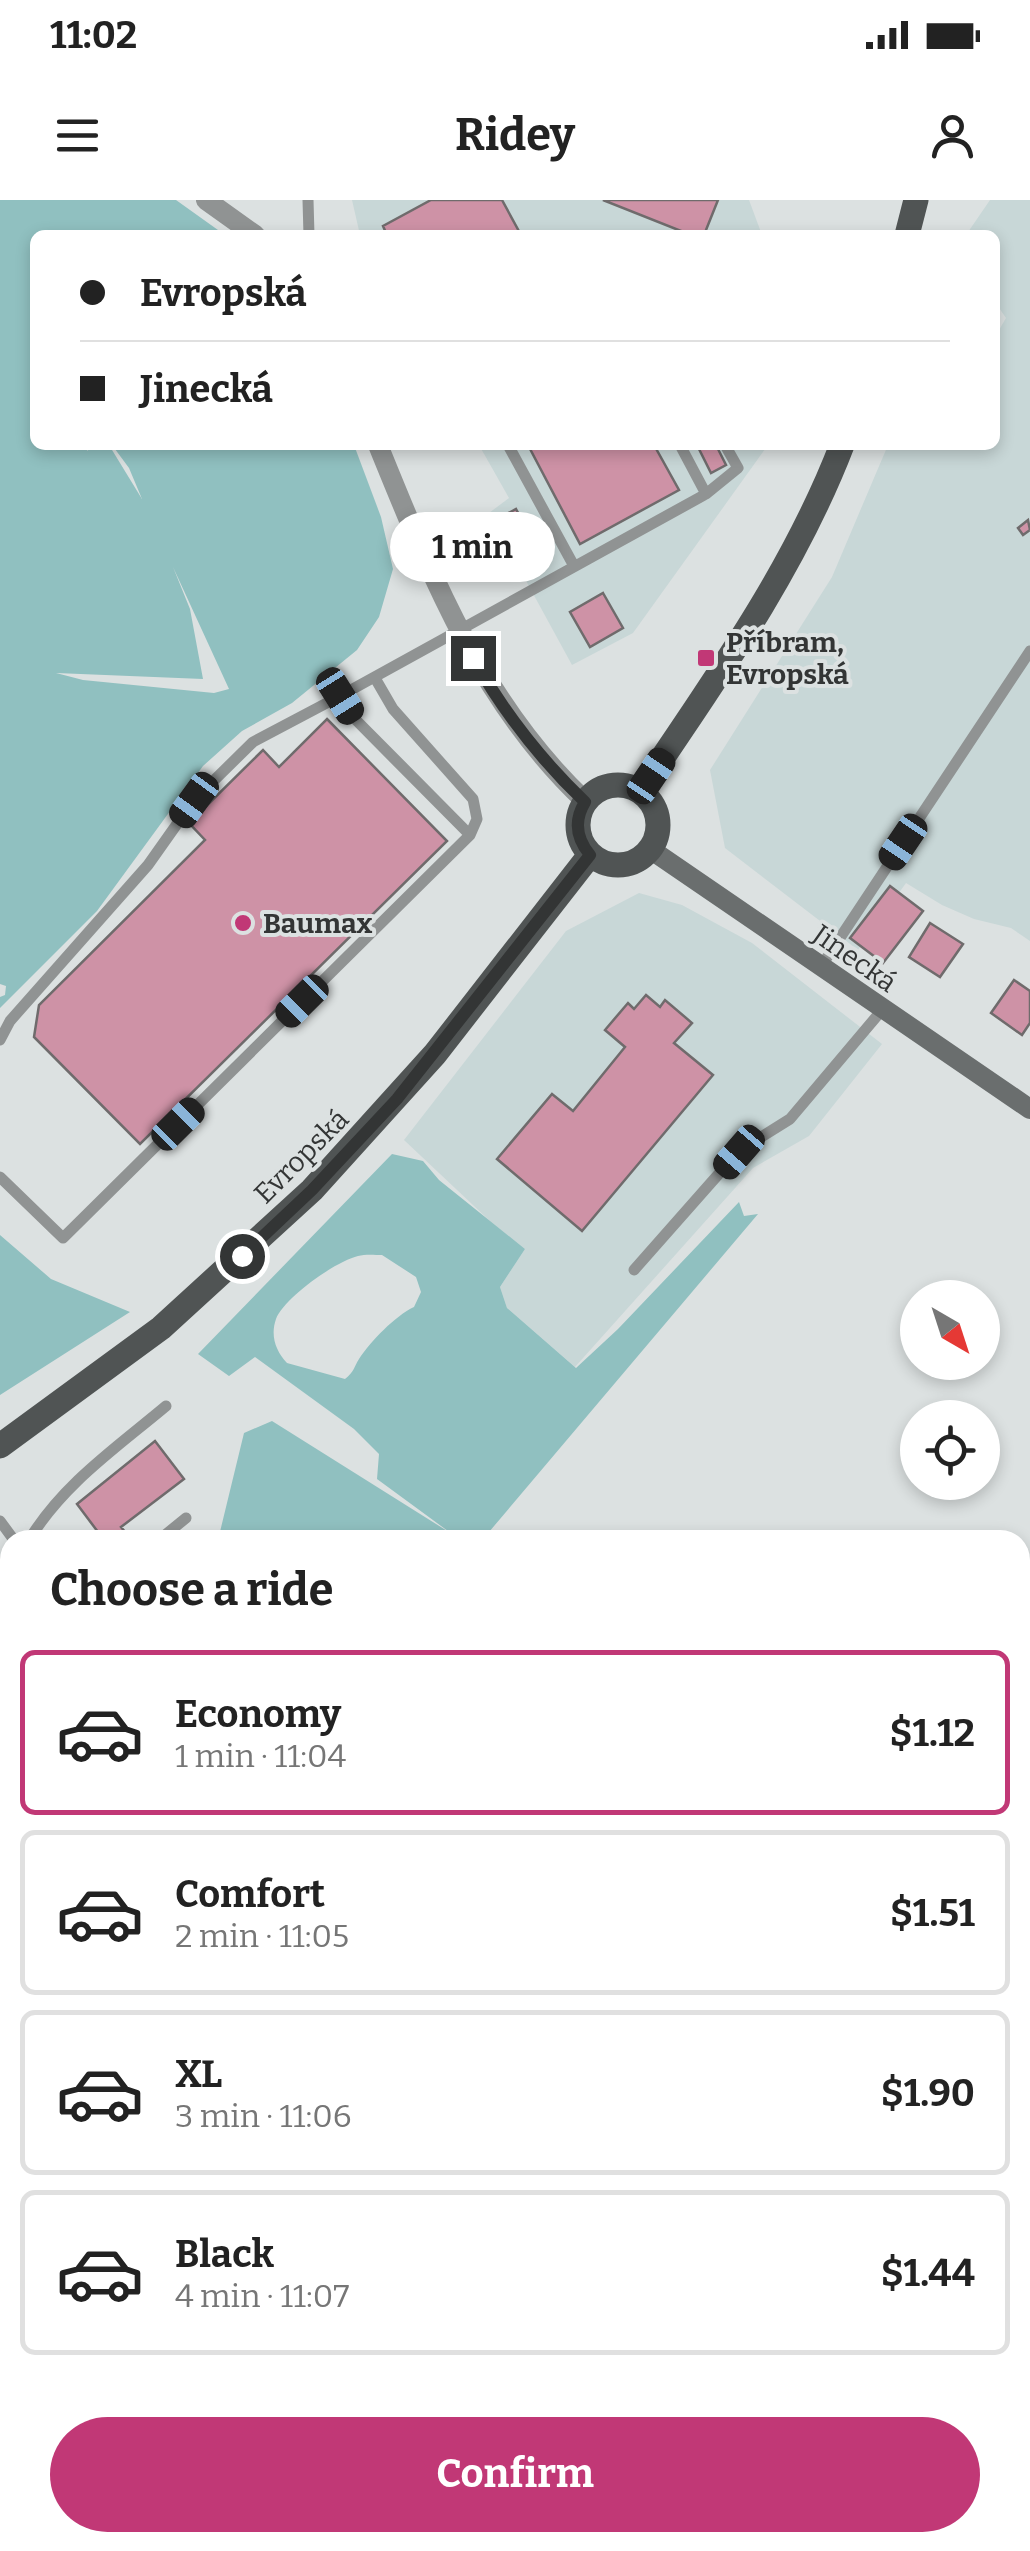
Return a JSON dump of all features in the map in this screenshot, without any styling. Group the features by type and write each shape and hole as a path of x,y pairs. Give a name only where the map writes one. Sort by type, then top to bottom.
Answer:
{"main road":[{"path":"908,230 916,200"},
{"path":"640,791 766,600 818,504 840,450"},
{"path":"624,785 640,791 656,813 658,832 650,849 636,861 617,865 590,855 578,829 585,802 606,786 624,785"},
{"name":"Jinecká","path":"650,849 1030,1109"},
{"name":"Evropská","path":"0,1446 161,1328 312,1190 435,1054 590,855"}],"street":[{"path":"215,201 249,230"},
{"path":"380,450 458,631 510,716 585,802"}],"lane":[{"path":"308,200 308,230"},
{"path":"511,450 574,566"},
{"path":"686,450 706,494"},
{"path":"0,1040 10,1021 148,865 194,800 252,742 706,494 738,468 729,450"},
{"path":"820,968 1030,651"},
{"path":"0,1177 63,1238 470,835 477,819 473,799 393,709 375,678"},
{"path":"340,696 353,717 470,835"},
{"path":"634,1270 739,1152 790,1119 882,1010"},
{"path":"35,1530 66,1490 166,1406"},
{"path":"172,1530 186,1518"}],"shaded area":[{"path":"0,200 176,200 218,230 30,230 30,450 112,450 142,499 129,468 116,450 356,450 381,517 393,569 379,617 357,650 292,703 242,731 203,766 97,911 0,1008 6,986 0,984","holes":["173,567 229,689 214,693 83,680 56,673 203,679 190,609"]},
{"path":"352,200 749,200 760,230 359,230"},
{"path":"990,200 1030,200 1030,941 1011,928 974,919 942,905 906,883 858,950 725,848 710,770 832,577 886,450 1000,450 1000,328 1006,318 1000,309 1000,230 969,230"},
{"path":"482,450 764,450 633,633 572,665 489,513 509,498"},
{"path":"639,893 682,905 752,943 882,1044 809,1136 753,1168 575,1367 507,1308 500,1287 525,1249 404,1140 566,931"},
{"path":"392,1154 423,1161 439,1180 525,1249 500,1287 507,1308 576,1368 739,1202 744,1216 758,1214 491,1530 447,1530 377,1479 379,1454 354,1429 255,1357 229,1376 198,1354","holes":["382,1255 416,1277 421,1292 414,1307 377,1337 345,1379 287,1363 275,1343 276,1319 281,1310 300,1291 348,1259"]},
{"path":"0,1235 51,1279 130,1312 0,1395"},
{"path":"272,1421 446,1530 220,1530 244,1433"}],"building":[{"path":"431,200 502,200 518,230 385,230 383,226"},
{"path":"603,200 718,200 706,230 678,230"},
{"path":"531,450 657,450 679,490 580,544"},
{"path":"700,450 718,450 726,465 711,473"},
{"path":"516,509 544,560 530,567 503,516"},
{"path":"1028,520 1030,530 1023,535 1018,528"},
{"path":"603,593 623,628 590,647 570,612"},
{"name":"Baumax","path":"327,719 447,841 140,1144 34,1037 39,1005 205,840 189,823 263,750 279,767"},
{"path":"890,886 923,911 883,963 850,938"},
{"path":"930,923 963,944 940,977 909,957"},
{"path":"1014,980 1030,991 1030,1023 1022,1035 991,1013"},
{"path":"646,995 660,1007 665,1000 692,1023 674,1043 713,1075 582,1231 497,1159 552,1094 573,1111 625,1047 605,1030 628,1003 634,1009"},
{"path":"155,1441 184,1479 121,1527 123,1530 96,1530 77,1504"}],"place":[{"name":"Příbram, Evropská","path":"706,658"},
{"name":"Baumax","path":"243,923"}],"route":[{"path":"242,1256 312,1190 397,1099 590,855 578,829 585,802 536,750 473,658"}]}
